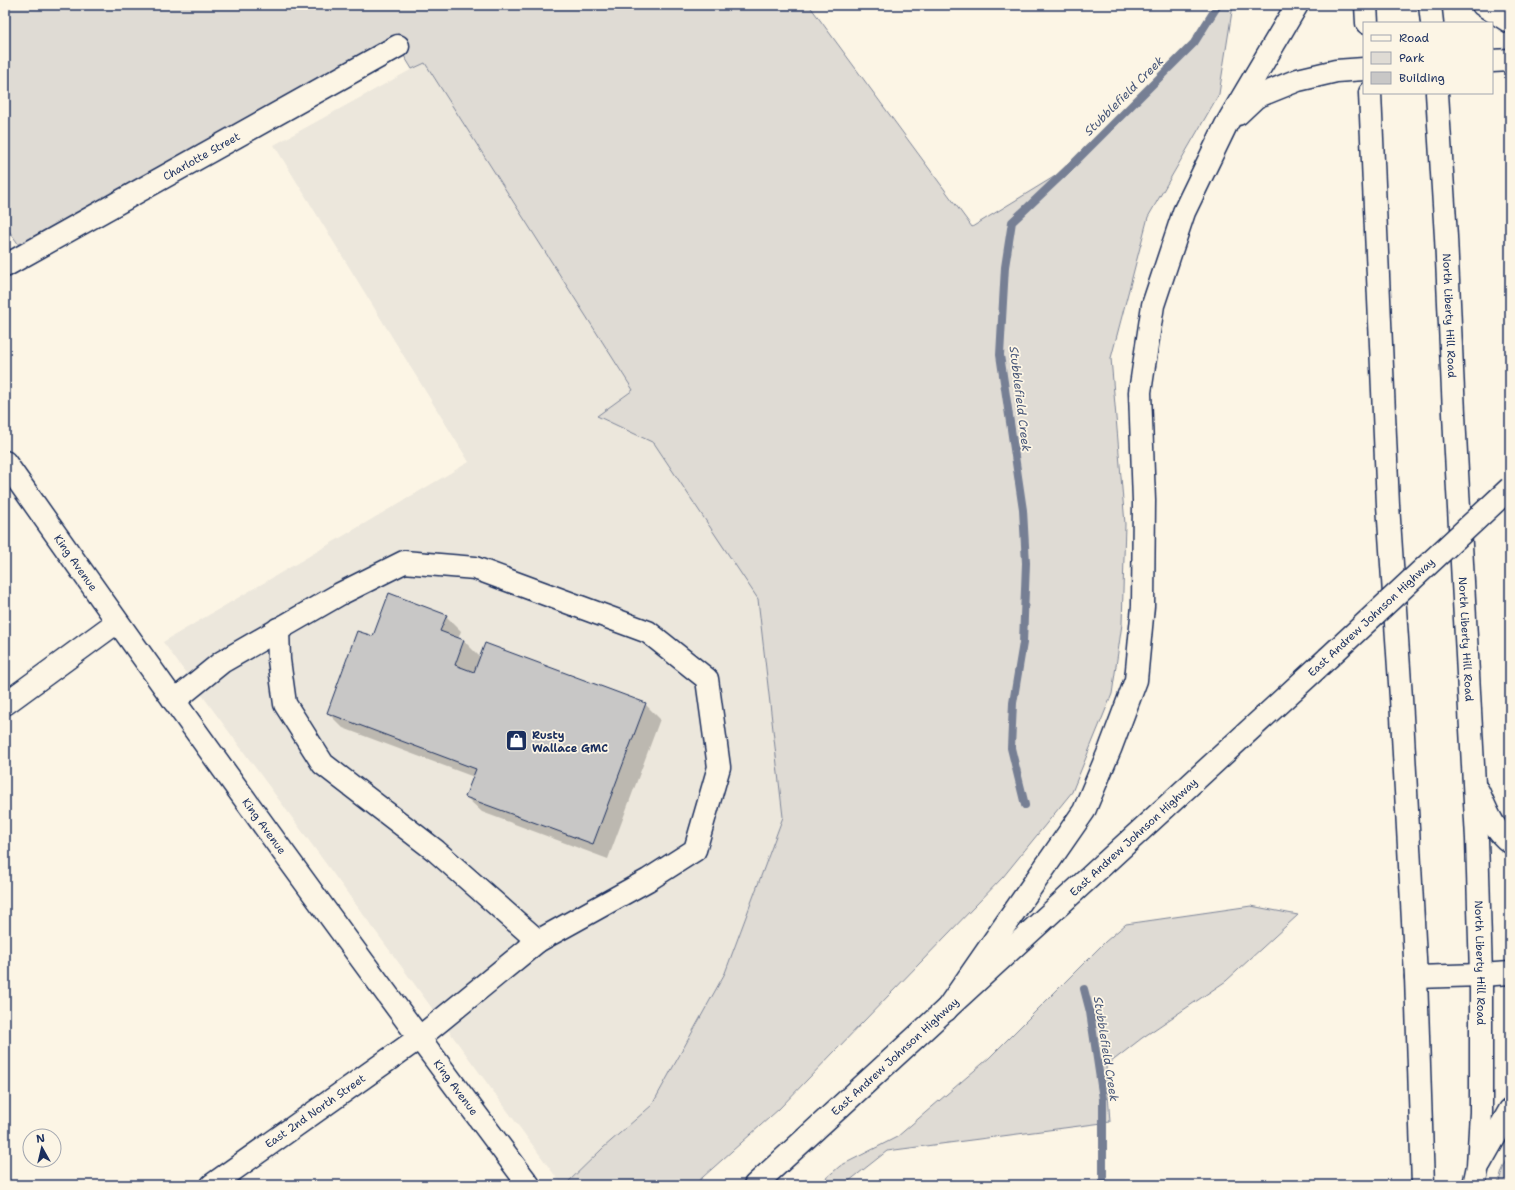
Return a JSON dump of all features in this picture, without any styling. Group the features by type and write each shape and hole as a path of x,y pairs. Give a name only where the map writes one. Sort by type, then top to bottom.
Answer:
{"main road":[{"path":"946,1010 1084,811 1110,749 1136,680 1143,606 1144,501 1140,392 1153,305 1184,212 1226,125 1297,5"},
{"path":"1366,5 1367,22"},
{"path":"1430,5 1432,22"},
{"path":"1483,5 1510,22"},
{"name":"Charlotte Street","path":"5,266 398,46"},
{"path":"1493,61 1510,60"},
{"path":"1226,125 1256,98 1298,80 1336,71 1363,69"},
{"path":"1370,94 1388,505 1401,698 1416,977 1423,1185"},
{"name":"North Liberty Hill Road","path":"1437,94 1446,237 1454,435 1473,777 1481,975 1481,1112 1476,1176"},
{"name":"King Avenue","path":"5,462 117,622 418,1038 529,1185"},
{"name":"East Andrew Johnson Highway","path":"755,1185 1328,658 1510,488"},
{"name":"East 2nd North Street","path":"174,701 222,662 340,594 404,562 475,568 648,632 707,679 719,767 695,850 648,880 538,941 418,1038 212,1185"},
{"path":"5,704 117,622"},
{"path":"278,629 279,660 285,704 323,764 436,851 538,941"},
{"path":"1473,777 1485,809 1496,827 1510,842"},
{"path":"1416,977 1510,973"},
{"path":"1476,1176 1510,1110"}],"shaded area":[{"name":"Rusty Wallace GMC","path":"425,62 633,390 597,416 654,442 758,599 783,817 725,973 652,1105 603,1148 565,1185 562,1185 163,642 469,462 274,145"}],"green space":[{"path":"5,5 809,5 972,227 1070,167 1194,43 1218,5 1233,5 1219,94 1148,217 1111,358 1125,524 1122,624 1112,694 1072,792 1003,877 779,1109 694,1185 565,1185 603,1148 652,1105 725,973 783,817 758,599 654,443 597,416 633,390 425,63 412,69 398,46 26,255 5,225"},
{"path":"1251,906 1298,915 1226,981 1142,1038 1106,1066 1110,1122 887,1151 844,1185 818,1185 840,1166 897,1137 989,1058 1105,942 1126,924"},
{"path":"1510,1153 1510,1185 1498,1185 1502,1171"}],"building":[{"name":"Rusty Wallace GMC","path":"389,593 447,615 440,631 464,640 455,665 474,672 485,643 646,703 593,844 465,797 476,769 327,713 357,631 373,636"}],"waterway":[{"name":"Stubblefield Creek","path":"1025,805 1011,748 1013,703 1023,643 1026,563 1023,510 1000,355 1005,267 1012,222 1070,167 1194,43 1218,5"},
{"name":"Stubblefield Creek","path":"1084,989 1090,1012 1103,1099 1103,1185"}],"place":[{"name":"Rusty Wallace GMC","path":"516,741"}]}
